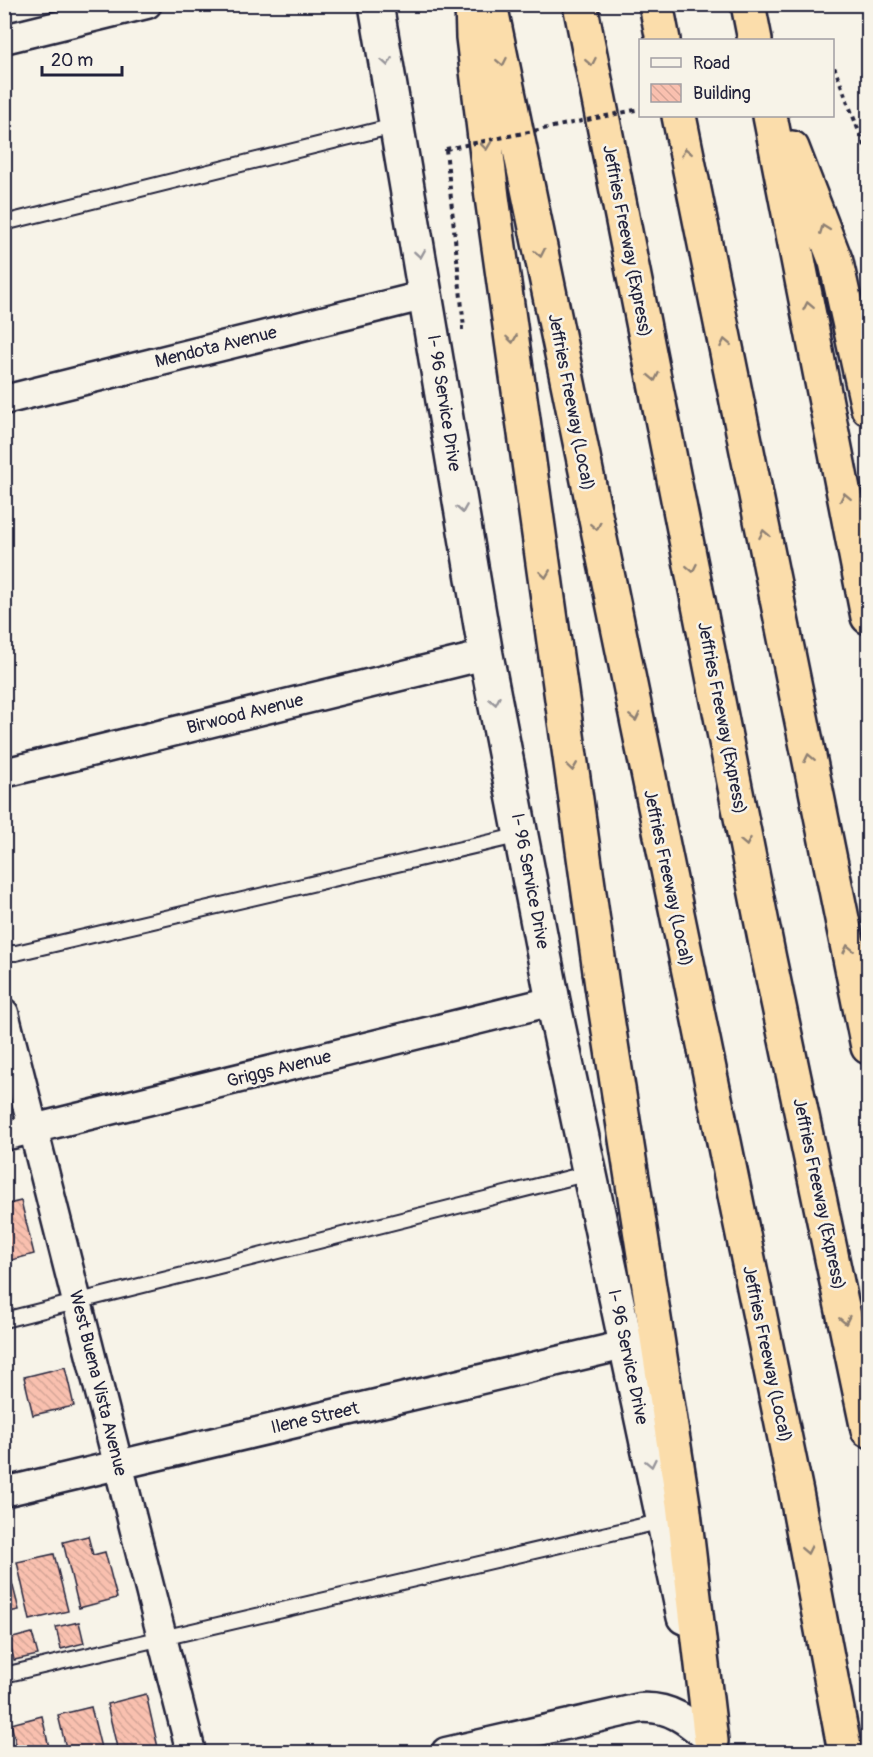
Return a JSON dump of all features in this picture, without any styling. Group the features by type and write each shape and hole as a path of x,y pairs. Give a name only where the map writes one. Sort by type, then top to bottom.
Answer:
{"highway":[{"path":"472,4 473,37 492,197 602,986 683,1504 712,1747"},
{"name":"Jeffries Freeway (Local)","path":"490,4 796,1492 845,1752"},
{"name":"Jeffries Freeway (Express)","path":"580,4 769,959 868,1430"},
{"path":"656,4 663,39"},
{"path":"748,4 755,39"},
{"path":"679,117 868,1047"},
{"path":"770,117 868,616"},
{"path":"780,117 836,261 868,408"}],"street":[{"path":"4,39 147,4"},
{"name":"I- 96 Service Drive","path":"376,4 486,656 589,1173 712,1747"},
{"name":"Mendota Avenue","path":"4,400 426,295"},
{"name":"Birwood Avenue","path":"4,773 486,656"},
{"name":"Griggs Avenue","path":"4,1136 554,1001"},
{"name":"West Buena Vista Avenue","path":"4,1013 190,1752"},
{"name":"Ilene Street","path":"4,1492 625,1345"},
{"path":"446,1752 640,1708 655,1707 671,1711 686,1719 712,1747"}],"lane":[{"path":"4,223 398,125"},
{"path":"4,953 16,953 521,835"},
{"path":"4,1320 589,1173"},
{"path":"4,1676 663,1521"}],"path":[{"path":"834,69 868,155"},
{"path":"433,335 464,328 446,149 639,109"}],"building":[{"path":"4,1194 8,1204 21,1201 34,1254 4,1262"},
{"path":"65,1367 74,1406 33,1415 24,1377"},
{"path":"88,1536 93,1555 105,1552 117,1598 79,1608 63,1542"},
{"path":"54,1554 68,1611 30,1620 17,1562"},
{"path":"4,1563 7,1563 19,1610 4,1613"},
{"path":"79,1622 84,1643 61,1649 56,1627"},
{"path":"32,1633 38,1655 14,1660 9,1639"},
{"path":"146,1694 159,1752 118,1752 107,1704"},
{"path":"91,1707 102,1752 67,1752 58,1715"},
{"path":"42,1716 50,1752 18,1752 11,1724"}]}
